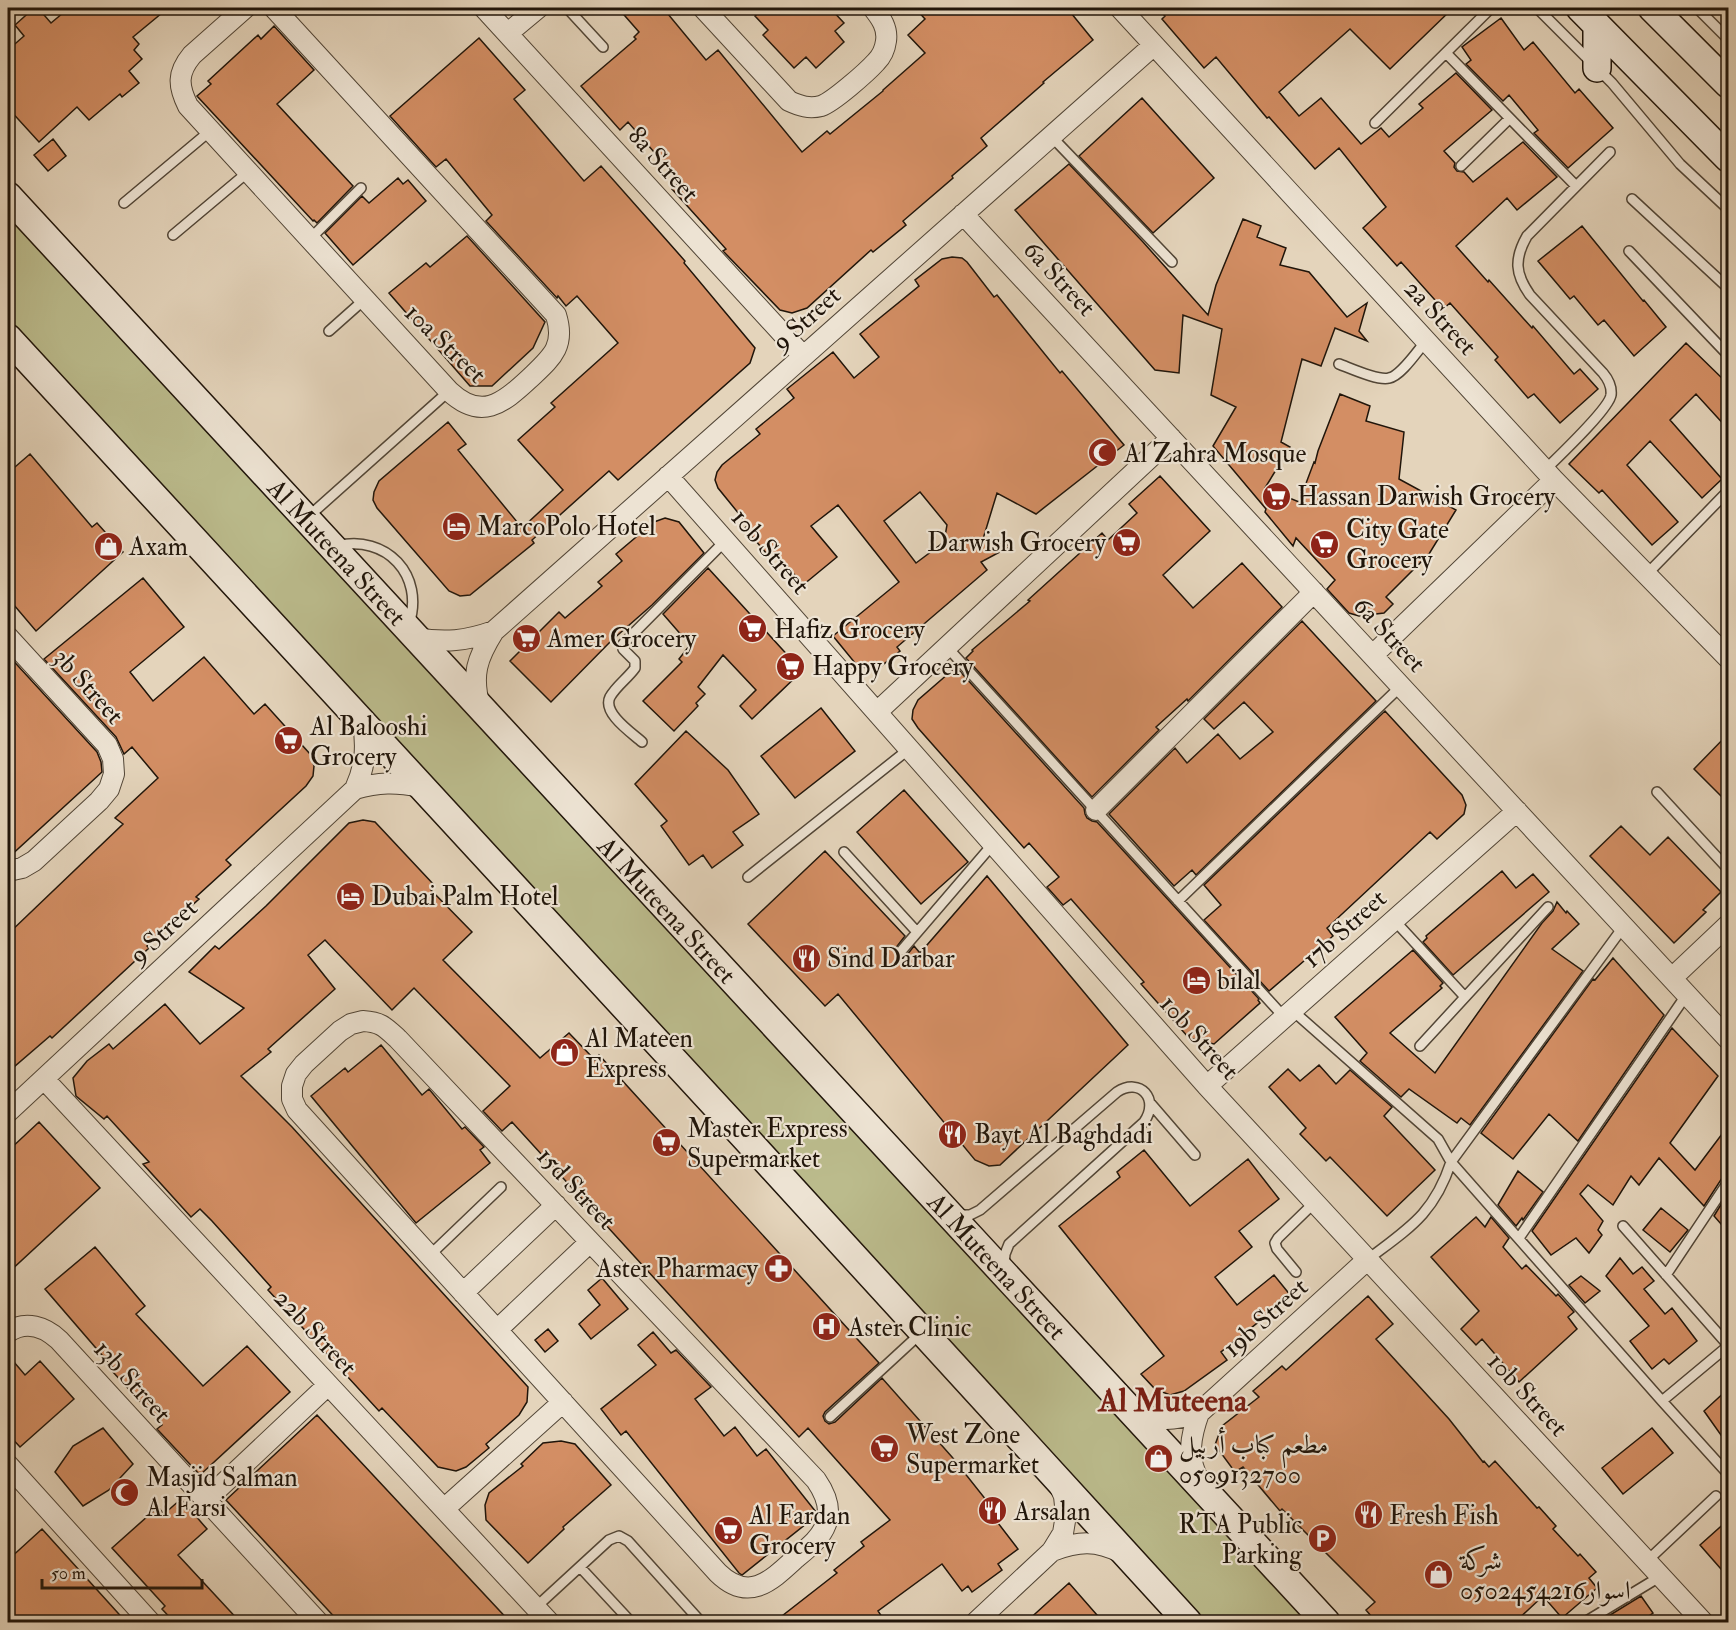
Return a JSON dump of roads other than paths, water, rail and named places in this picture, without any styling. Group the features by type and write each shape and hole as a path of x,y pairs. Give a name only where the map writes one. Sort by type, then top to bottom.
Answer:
{"street":[{"name":"10a Street","path":"245,8 192,55 185,64 180,85 188,106 449,391 459,400 471,406 485,407 498,404 510,396 556,351 560,339 560,327 556,315 279,9"},
{"name":"8a Street","path":"484,8 803,356"},
{"path":"508,33 538,8"},
{"path":"703,8 789,102 812,108 824,105 833,99 876,63 882,54 887,34 880,17 873,8"},
{"name":"2a Street","path":"1120,8 1550,475 1728,658"},
{"path":"1652,8 1728,84"},
{"path":"1588,16 1597,68"},
{"path":"1588,16 1728,158"},
{"name":"9 Street","path":"481,710 476,690 476,669 482,649 494,632 1154,45"},
{"name":"Al Muteena Street","path":"8,196 1326,1623"},
{"name":"6a Street","path":"963,214 1728,1039"},
{"path":"8,338 751,1144 1188,1623"},
{"path":"877,712 1171,438"},
{"path":"1373,655 1550,475"},
{"name":"10b Street","path":"668,476 1207,1086 1703,1623"},
{"path":"1096,810 1314,592"},
{"name":"9 Street","path":"412,633 435,641 455,641 494,632"},
{"name":"3b Street","path":"8,637 107,745 113,759 114,774 108,789 99,801 34,861 22,868 8,871"},
{"name":"9 Street","path":"8,1112 355,789 362,774 365,758 366,741 363,725"},
{"path":"355,789 371,784 388,783 404,783 420,787"},
{"name":"17b Street","path":"1207,1086 1517,810"},
{"path":"1672,978 1728,925"},
{"name":"15d Street","path":"363,1021 376,1022 384,1026 816,1480 824,1493 828,1508 827,1523 820,1536 773,1580 750,1588 727,1581 429,1256 304,1120 292,1099 292,1086 296,1074 340,1031 351,1024 363,1021"},
{"name":"22b Street","path":"44,1079 549,1623"},
{"path":"463,1293 556,1205"},
{"path":"497,1330 590,1242"},
{"name":"19b Street","path":"1128,1408 1145,1416 1163,1420 1181,1419 1199,1413 1367,1260"},
{"name":"13b Street","path":"8,1332 25,1326 38,1326 50,1332 318,1623"},
{"path":"206,1500 328,1385"},
{"path":"444,1509 563,1402"},
{"path":"1199,1413 1192,1433 1191,1454 1195,1474 1206,1492"},
{"path":"8,1465 150,1623"},
{"path":"976,1623 1052,1551 1063,1533 1066,1515 1064,1496 1057,1479"},
{"path":"1052,1551 1070,1544 1089,1543 1108,1546 1126,1555"}],"lane":[{"path":"567,8 603,47"},
{"path":"1375,123 1491,8"},
{"path":"1537,8 1597,68 1680,164 1728,209"},
{"path":"1697,8 1728,39"},
{"path":"1446,53 1576,186"},
{"path":"1461,166 1509,119"},
{"path":"124,203 210,131"},
{"path":"1052,136 1172,262"},
{"path":"1550,475 1604,408 1611,394 1611,387 1608,379 1530,295 1518,273 1517,260 1527,236 1610,152"},
{"path":"173,235 248,172"},
{"path":"310,239 361,188"},
{"path":"1632,199 1728,288"},
{"path":"1629,251 1728,355"},
{"path":"329,331 365,299"},
{"path":"1338,364 1379,377 1390,378 1399,373 1426,341"},
{"path":"306,518 449,391"},
{"path":"1646,576 1728,491"},
{"path":"642,742 614,716 609,708 610,698 635,668 635,661 623,649 623,645 725,541"},
{"path":"332,547 350,543 368,544 385,551 399,562 409,578 414,595 412,633"},
{"path":"947,647 1178,901 1288,1014 1438,1139 1451,1162 1728,1474"},
{"path":"1178,901 1401,686"},
{"path":"748,877 909,749"},
{"path":"1657,792 1728,869"},
{"path":"902,950 993,844"},
{"path":"844,852 917,932"},
{"path":"1420,1046 1548,907"},
{"path":"1394,920 1465,997"},
{"path":"1367,1260 1423,1215 1438,1194 1451,1162 1624,926"},
{"path":"1519,1239 1687,994"},
{"path":"949,1214 970,1215 980,1210 1124,1087 1133,1086 1142,1089 1151,1104 1195,1155"},
{"path":"1006,1277 1005,1254 1009,1244 1144,1122 1150,1114 1151,1104"},
{"path":"1666,1275 1728,1182"},
{"path":"429,1256 501,1187"},
{"path":"1296,1272 1277,1249 1275,1243 1314,1203"},
{"path":"1623,1226 1728,1345 1662,1401"},
{"path":"830,1417 922,1332"},
{"path":"1646,1562 1716,1496"},
{"path":"535,1608 614,1537 624,1538 701,1623"},
{"path":"580,1567 631,1623"},
{"path":"1585,1623 1597,1620 1661,1576"}],"place":[{"name":"Al Zahra Mosque","path":"1103,453"},
{"name":"Hassan Darwish Grocery","path":"1276,496"},
{"name":"MarcoPolo Hotel","path":"456,526"},
{"name":"Darwish Grocery","path":"1127,542"},
{"name":"City Gate Grocery","path":"1325,544"},
{"name":"Axam","path":"108,546"},
{"name":"Hafiz Grocery","path":"753,629"},
{"name":"Amer Grocery","path":"526,638"},
{"name":"Happy Grocery","path":"791,666"},
{"name":"Al Balooshi Grocery","path":"289,741"},
{"name":"Dubai Palm Hotel","path":"350,896"},
{"name":"Sind Darbar","path":"806,958"},
{"name":"bilal","path":"1196,980"},
{"name":"Al Mateen Express","path":"564,1053"},
{"name":"Bayt Al Baghdadi","path":"953,1134"},
{"name":"Master Express Supermarket","path":"666,1143"},
{"name":"Aster Pharmacy","path":"779,1268"},
{"name":"Aster Clinic","path":"827,1327"},
{"name":"West Zone Supermarket","path":"885,1449"},
{"name":"مطعم كباب أربيل 0509132700","path":"1158,1459"},
{"name":"Masjid Salman Al Farsi","path":"125,1492"},
{"name":"Arsalan","path":"993,1511"},
{"name":"Fresh Fish","path":"1368,1515"},
{"name":"Al Fardan Grocery","path":"728,1530"},
{"name":"RTA Public Parking","path":"1323,1539"},
{"name":"شركة اسوار0502454216","path":"1439,1575"}],"district":[{"name":"Al Muteena","path":"1173,1400"}]}
